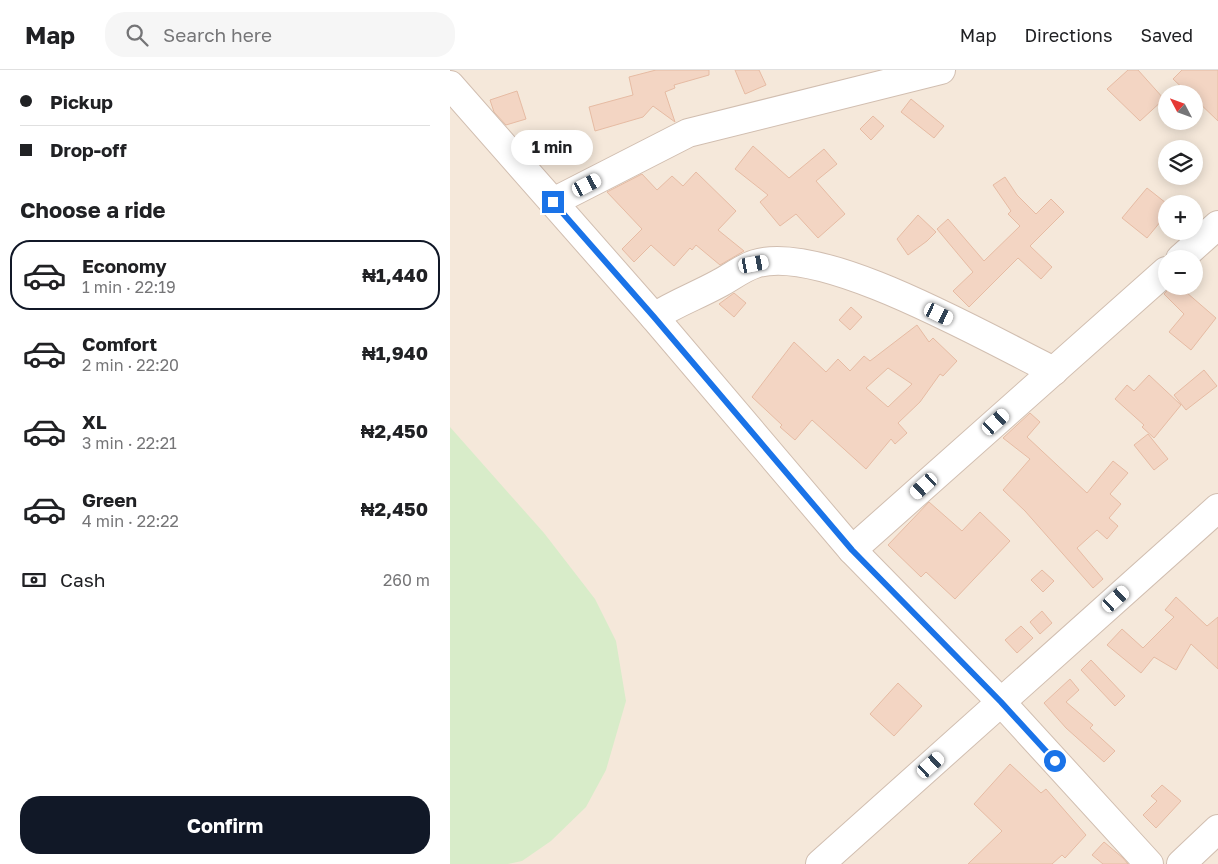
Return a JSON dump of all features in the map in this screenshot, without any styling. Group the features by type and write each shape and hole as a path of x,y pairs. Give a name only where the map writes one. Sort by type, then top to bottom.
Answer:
{"street":[{"path":"553,202 688,133 941,70"},
{"path":"450,86 654,317 852,550 1001,702 1149,864"},
{"path":"1190,250 1218,225"},
{"path":"654,317 680,300 718,285 754,264 772,261 799,262 851,275 906,298 1054,371"},
{"path":"852,550 1158,278"},
{"path":"820,864 1218,508"},
{"path":"1181,864 1218,829"}],"shaded area":[{"path":"450,70 1218,70 1218,864 450,864"}],"green space":[{"path":"450,427 544,533 595,599 616,641 626,701 606,770 586,807 551,841 522,861 508,864 450,864"}],"building":[{"path":"656,70 709,70 709,75 674,85 675,88 665,92 675,122 653,106 643,117 595,131 589,107 633,95 629,77"},
{"path":"735,70 759,70 766,85 745,94"},
{"path":"1128,70 1138,70 1158,92 1158,104 1140,121 1107,89"},
{"path":"1182,70 1218,70 1218,121 1203,107 1203,85 1179,85 1173,79"},
{"path":"517,91 526,119 506,125 494,112 490,100"},
{"path":"911,99 944,126 934,138 901,112"},
{"path":"873,116 884,126 871,140 860,129"},
{"path":"753,146 789,178 824,149 837,164 816,181 845,214 818,238 796,214 780,226 760,202 768,195 735,169"},
{"path":"696,172 736,211 718,230 744,251 720,265 696,245 692,250 690,248 674,266 651,245 634,262 622,249 642,229 607,192 642,174 657,190 672,176 683,186"},
{"path":"1005,177 1017,195 1036,214 1051,199 1064,212 1030,246 1052,267 1041,279 1018,258 969,307 953,291 973,272 937,229 948,219 984,261 1020,226 1008,214 1011,211 993,185"},
{"path":"1147,188 1158,197 1158,225 1147,238 1122,218"},
{"path":"918,215 936,232 908,255 897,239"},
{"path":"734,293 746,303 734,317 719,304"},
{"path":"1165,295 1189,295 1216,318 1191,350 1169,332 1184,314"},
{"path":"851,307 862,317 850,330 839,320"},
{"path":"917,325 929,342 933,338 957,361 943,376 940,374 920,402 898,423 907,433 895,444 891,439 866,469 812,420 795,440 752,397 794,342 826,372 838,359 850,371 864,356 870,361","holes":["888,368 912,384 888,407 866,388"]},
{"path":"1204,370 1217,386 1186,410 1174,395"},
{"path":"1149,375 1181,405 1154,438 1142,427 1144,425 1115,399 1127,385 1134,391"},
{"path":"1030,413 1040,422 1027,437 1087,493 1113,461 1128,473 1110,494 1121,504 1109,518 1118,526 1107,539 1097,530 1077,548 1103,579 1093,588 1025,511 1003,490 1030,459 1003,438"},
{"path":"1148,434 1168,459 1154,470 1134,445"},
{"path":"929,502 962,531 980,512 1010,541 955,599 926,572 921,577 888,545"},
{"path":"1042,570 1054,581 1043,592 1031,580"},
{"path":"1176,597 1207,626 1218,617 1218,669 1191,644 1176,670 1154,657 1141,673 1107,645 1122,629 1143,648 1174,617 1165,610"},
{"path":"1042,611 1052,623 1040,634 1030,622"},
{"path":"1021,626 1033,638 1017,653 1005,640"},
{"path":"1091,660 1125,696 1115,706 1081,670"},
{"path":"1070,679 1079,690 1066,702 1093,725 1090,728 1115,751 1104,762 1066,728 1044,703"},
{"path":"898,683 922,706 894,736 870,714"},
{"path":"1010,764 1041,793 1046,789 1086,835 1065,858 1062,855 1052,864 968,864 1002,831 974,804"},
{"path":"1162,785 1181,801 1156,828 1143,815 1157,801 1151,796"},
{"path":"1104,842 1128,864 1103,864 1092,855"}],"route":[{"path":"553,202 654,317 852,550 1001,702 1055,761"}]}
